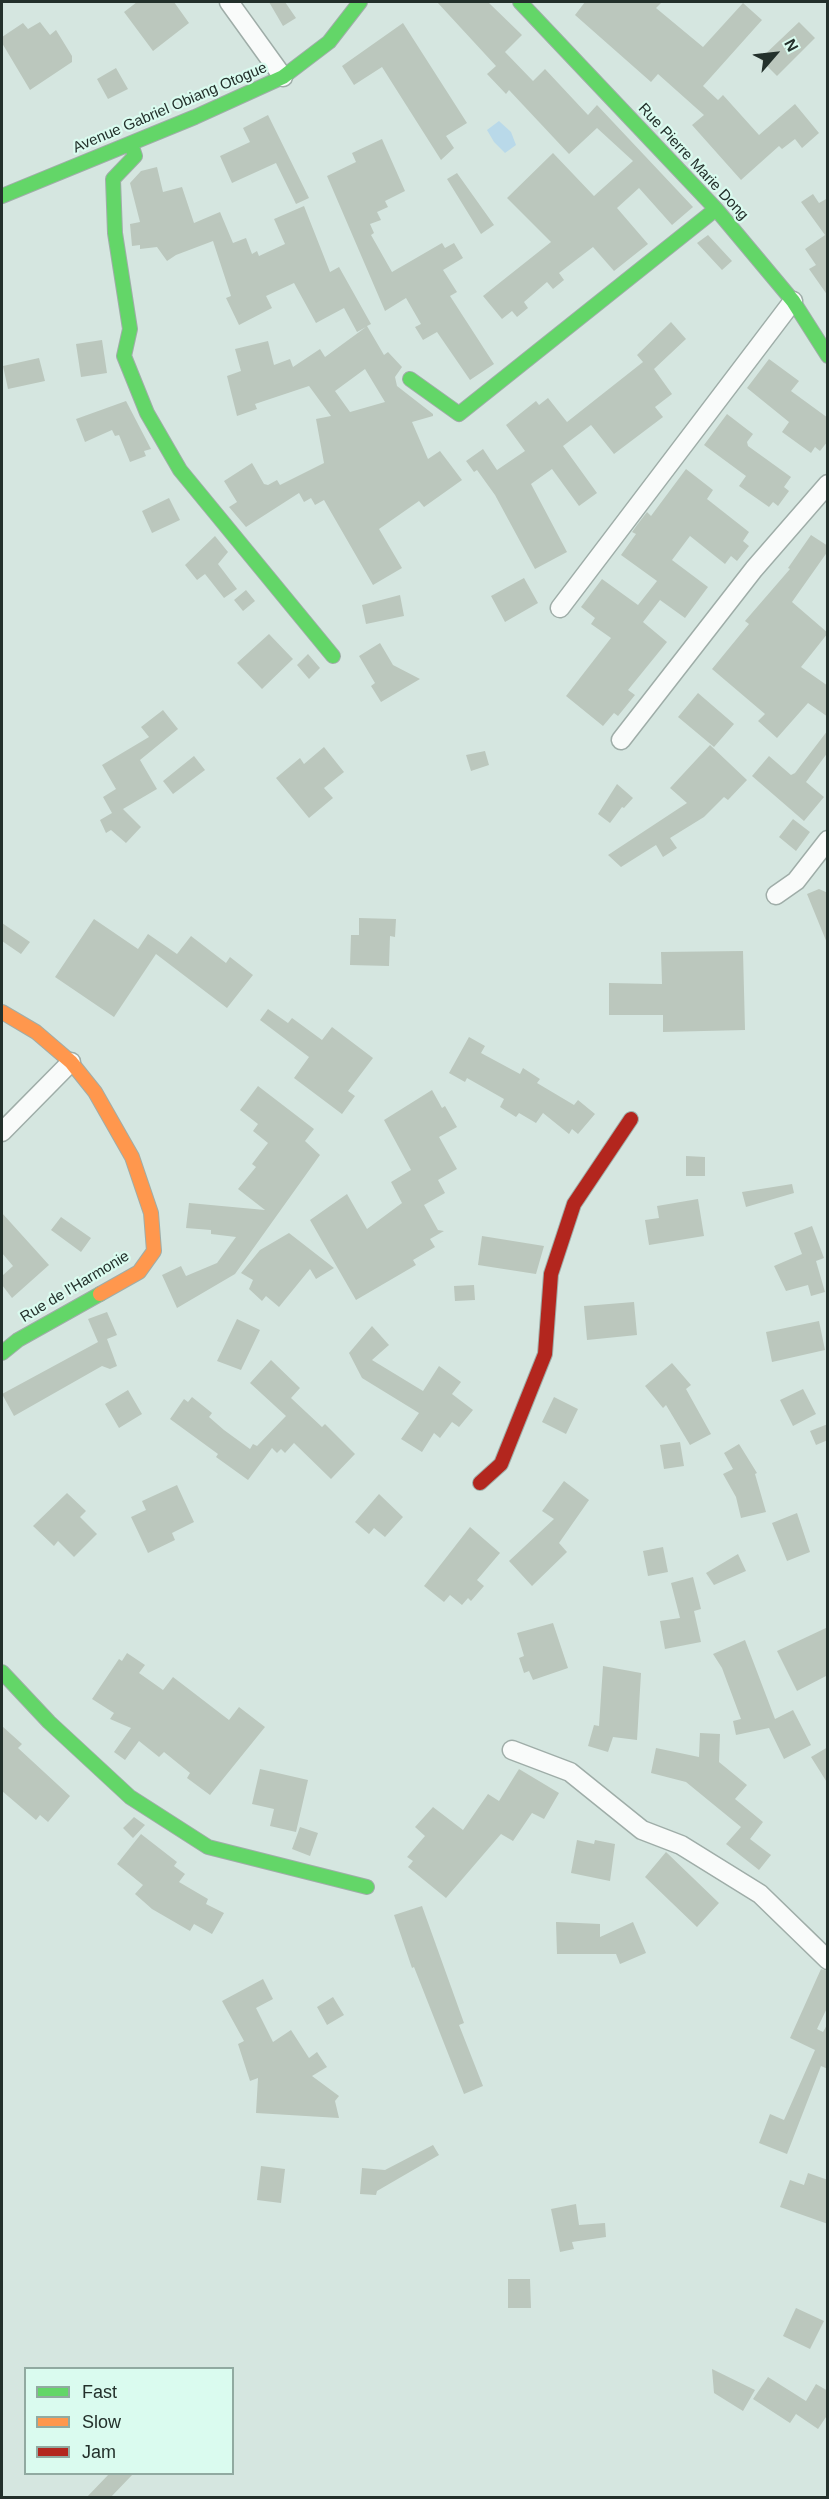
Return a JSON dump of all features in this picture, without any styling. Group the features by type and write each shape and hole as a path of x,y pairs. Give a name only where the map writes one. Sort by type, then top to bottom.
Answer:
{"street":[{"path":"229,2 284,77"},
{"name":"Avenue Gabriel Obiang Otogue","path":"2,196 130,144 284,77 329,42 360,2"},
{"name":"Rue Pierre Marie Dong","path":"520,2 716,209 793,301 828,356"},
{"path":"130,144 135,156 113,179 115,234 130,329 124,356 147,413 180,470 333,656"},
{"path":"410,379 459,414 716,209"},
{"path":"560,608 793,301"},
{"path":"621,740 754,569 828,484"},
{"path":"776,895 796,881 828,840"},
{"name":"Rue de l'Harmonie","path":"2,1012 36,1032 70,1062 95,1092 132,1157 151,1213 154,1251 139,1272 18,1340 2,1353"},
{"path":"2,1132 70,1062"},
{"path":"480,1483 501,1464 545,1354 551,1274 574,1204 631,1119"},
{"path":"2,1672 49,1722 130,1797 208,1847 367,1887"},
{"path":"512,1750 570,1772 642,1830 681,1845 760,1894 828,1960"}],"water":[{"path":"499,121 511,132 516,145 505,153 494,142 487,130"}],"building":[{"path":"137,2 174,2 189,23 153,51 124,12"},
{"path":"269,2 285,2 296,18 283,26"},
{"path":"437,2 488,2 522,35 505,52 533,81 545,69 588,115 597,105 693,207 672,225 639,188 617,208 648,244 614,271 593,247 559,273 564,280 553,289 547,282 524,302 528,308 517,317 512,311 502,319 483,296 551,242 507,198 553,153 594,196 633,161 597,128 569,154 509,90 506,94 487,74 496,66"},
{"path":"585,2 662,2 656,8 703,47 743,3 762,20 703,86 718,100 723,95 759,135 795,104 819,133 802,148 795,139 782,149 779,146 741,180 692,125 704,115 658,74 651,82 575,15"},
{"path":"40,22 50,35 56,30 72,56 72,62 30,90 2,43 2,37 23,23 28,29"},
{"path":"799,22 815,38 777,76 760,59"},
{"path":"403,23 467,123 446,136 454,148 441,160 382,67 354,85 342,66"},
{"path":"116,68 128,89 108,99 97,79"},
{"path":"268,115 309,198 296,204 276,163 232,183 220,156 250,142 243,128"},
{"path":"382,139 405,191 385,201 388,207 377,212 381,220 370,224 374,233 371,235 392,272 442,243 445,248 454,243 463,258 443,270 457,292 450,296 494,364 470,380 437,332 423,340 415,327 421,324 406,298 385,311 327,176 356,162 352,153"},
{"path":"157,167 163,192 182,187 194,223 220,212 233,243 246,238 252,254 257,251 259,256 285,244 274,219 304,206 330,272 339,267 371,324 367,326 384,355 388,352 402,367 395,377 397,386 433,414 433,416 412,422 428,459 440,451 462,480 424,507 419,501 379,529 402,568 373,585 324,500 315,505 311,498 304,502 299,493 246,527 229,507 237,502 224,481 252,463 264,484 268,485 277,480 280,485 324,463 316,419 331,416 309,386 255,404 257,409 237,416 227,376 241,371 235,349 268,341 274,365 290,359 293,367 320,349 325,357 366,327 357,332 344,308 316,323 294,283 266,296 272,308 239,325 226,298 231,296 213,241 176,255 167,261 157,247 140,249 140,245 132,246 130,224 140,222 130,183 141,171","holes":["365,369 385,402 350,412 335,391"]},
{"path":"457,173 494,225 481,234 447,179"},
{"path":"813,194 819,203 828,198 828,296 809,269 816,265 805,249 825,235 801,202"},
{"path":"708,235 732,261 722,270 697,243"},
{"path":"671,322 686,339 654,369 672,394 655,407 663,417 614,454 591,425 563,446 597,493 579,506 552,469 531,484 567,552 535,569 495,495 477,470 474,472 466,461 483,449 497,470 525,451 506,425 536,401 539,405 548,398 567,422 643,362 637,355"},
{"path":"102,340 107,373 81,377 76,344"},
{"path":"39,358 45,381 8,389 3,366"},
{"path":"769,359 799,381 791,391 828,418 828,441 820,451 815,447 811,453 782,432 789,422 747,388"},
{"path":"126,401 151,449 144,451 146,456 130,462 119,435 115,436 112,430 85,442 76,419"},
{"path":"727,414 753,434 747,442 748,446 791,477 784,487 789,491 778,506 773,502 769,507 739,486 746,476 704,445"},
{"path":"686,469 713,490 707,499 749,532 743,541 749,546 737,561 731,556 725,564 690,536 672,560 708,587 685,618 660,600 643,622 667,642 628,690 635,695 618,716 614,713 603,726 566,696 611,638 591,624 595,618 581,607 602,579 638,605 657,581 621,555 636,534 632,532 637,525 647,512 651,516"},
{"path":"169,498 180,520 152,533 142,511"},
{"path":"811,535 828,546 828,551 792,602 828,633 801,667 828,686 828,717 808,703 777,738 758,721 765,714 712,669 749,624 745,621 790,569 788,568"},
{"path":"215,536 228,552 218,564 237,589 224,598 205,574 197,580 185,565"},
{"path":"524,578 538,603 505,622 491,596"},
{"path":"246,590 255,601 243,611 234,600"},
{"path":"400,595 404,616 366,624 362,605"},
{"path":"269,634 293,659 262,689 237,663"},
{"path":"380,643 393,665 420,679 381,702 371,686 375,683 359,656"},
{"path":"308,654 320,668 309,679 297,665"},
{"path":"698,693 734,724 714,747 678,717"},
{"path":"163,710 178,729 140,760 157,789 123,809 141,827 126,843 111,830 106,833 100,820 112,813 103,797 116,789 102,765 149,737 141,727"},
{"path":"828,730 828,752 806,782 824,797 804,821 752,776 769,756 791,775 795,773"},
{"path":"710,745 747,780 728,800 724,797 704,817 670,838 677,848 663,857 656,845 621,867 608,855 687,803 670,788"},
{"path":"324,747 344,772 324,788 333,798 309,818 276,778 300,758 304,764"},
{"path":"485,751 489,765 471,771 466,755"},
{"path":"194,756 205,770 173,794 163,781"},
{"path":"617,784 633,798 624,808 622,807 610,823 598,814"},
{"path":"793,819 810,832 796,851 779,837"},
{"path":"819,889 828,893 827,943 807,894"},
{"path":"359,918 396,919 395,937 390,936 389,966 350,965 351,935 359,935"},
{"path":"94,919 138,949 148,934 177,954 191,936 226,963 230,957 253,975 227,1008 156,954 114,1017 55,977"},
{"path":"2,923 30,942 21,954 2,941"},
{"path":"743,951 745,1030 663,1032 663,1015 609,1015 609,983 662,984 661,952"},
{"path":"268,1009 288,1023 292,1018 322,1040 332,1027 373,1058 348,1091 355,1096 342,1114 294,1078 309,1057 260,1020"},
{"path":"469,1037 485,1046 481,1053 520,1074 523,1068 540,1079 537,1083 574,1105 578,1100 595,1114 578,1134 572,1129 569,1134 543,1113 536,1123 519,1113 516,1117 500,1107 504,1099 467,1078 465,1082 449,1073"},
{"path":"258,1086 314,1129 305,1141 320,1155 235,1274 177,1308 162,1275 181,1266 186,1276 217,1263 236,1237 211,1234 211,1230 186,1228 189,1203 265,1210 238,1189 256,1167 252,1164 268,1143 253,1131 258,1124 240,1110"},
{"path":"432,1090 442,1108 445,1106 457,1127 439,1137 457,1169 438,1180 445,1193 424,1205 438,1230 444,1231 430,1239 435,1247 413,1260 416,1265 356,1300 310,1220 347,1194 367,1229 402,1203 391,1182 411,1170 384,1120"},
{"path":"686,1156 705,1157 705,1176 686,1176"},
{"path":"792,1184 794,1193 746,1207 742,1192"},
{"path":"698,1199 704,1236 649,1245 645,1220 659,1218 657,1206"},
{"path":"2,1213 49,1265 12,1298 2,1285 2,1276 13,1266 2,1253"},
{"path":"61,1217 91,1238 81,1252 51,1230"},
{"path":"812,1226 824,1258 816,1261 825,1292 811,1296 808,1285 786,1291 774,1266 802,1254 794,1233"},
{"path":"289,1233 334,1268 316,1279 310,1269 279,1307 266,1296 262,1301 249,1289 253,1280 241,1273 260,1250"},
{"path":"482,1236 544,1246 536,1274 478,1265"},
{"path":"474,1285 475,1300 455,1301 454,1286"},
{"path":"634,1302 637,1335 587,1340 584,1306"},
{"path":"107,1312 117,1335 107,1339 117,1366 110,1369 102,1366 14,1416 2,1394 98,1342 88,1319"},
{"path":"237,1319 260,1330 241,1370 217,1361"},
{"path":"819,1321 825,1350 772,1362 766,1332"},
{"path":"372,1326 389,1345 372,1360 423,1391 439,1366 461,1382 452,1394 473,1410 459,1427 452,1422 440,1438 434,1433 422,1452 401,1439 419,1413 362,1378 349,1353"},
{"path":"271,1360 300,1388 291,1398 322,1427 325,1424 355,1454 331,1479 294,1443 285,1453 281,1449 277,1453 272,1448 248,1480 216,1457 218,1454 170,1419 184,1399 188,1402 192,1397 212,1413 209,1417 224,1430 250,1449 253,1444 257,1446 286,1416 250,1383"},
{"path":"672,1363 691,1385 686,1389 711,1434 690,1445 666,1405 663,1408 645,1386"},
{"path":"803,1389 816,1414 793,1426 780,1400"},
{"path":"128,1390 142,1414 119,1428 105,1404"},
{"path":"554,1397 578,1409 566,1434 542,1422"},
{"path":"828,1424 828,1440 816,1445 810,1431"},
{"path":"680,1442 684,1466 664,1469 660,1445"},
{"path":"739,1444 757,1473 755,1474 766,1512 741,1518 736,1497 723,1474 733,1469 724,1453"},
{"path":"564,1481 589,1500 559,1543 567,1552 532,1586 509,1561 554,1519 542,1511"},
{"path":"177,1485 194,1522 172,1533 175,1540 148,1553 131,1517 146,1510 142,1501"},
{"path":"67,1493 86,1511 80,1517 97,1534 74,1557 58,1541 54,1546 33,1526"},
{"path":"379,1494 403,1517 385,1537 374,1528 369,1534 355,1522"},
{"path":"797,1513 810,1552 787,1561 772,1523"},
{"path":"470,1527 500,1553 477,1580 484,1586 471,1601 468,1598 462,1605 450,1595 444,1602 424,1586"},
{"path":"663,1547 668,1572 648,1576 643,1551"},
{"path":"738,1554 746,1571 714,1585 706,1573"},
{"path":"693,1577 701,1609 694,1611 701,1642 665,1649 660,1621 680,1618 671,1583"},
{"path":"553,1623 568,1668 533,1680 529,1671 524,1673 519,1658 524,1656 517,1633"},
{"path":"828,1627 828,1675 797,1691 777,1651"},
{"path":"745,1640 775,1719 793,1710 811,1745 784,1759 769,1728 736,1735 733,1721 741,1719 722,1668 713,1654"},
{"path":"127,1653 145,1665 139,1673 163,1690 173,1677 229,1720 239,1707 265,1727 210,1795 187,1778 190,1773 164,1752 159,1757 139,1741 125,1760 114,1752 131,1728 110,1719 114,1713 92,1699 119,1659 122,1661"},
{"path":"603,1666 641,1673 637,1740 613,1737 608,1752 588,1746 594,1725 599,1726"},
{"path":"2,1726 22,1744 18,1748 70,1796 48,1822 40,1815 36,1820 2,1791"},
{"path":"700,1733 720,1734 719,1762 747,1785 735,1799 763,1822 750,1839 771,1855 759,1870 726,1844 741,1827 686,1782 651,1773 656,1748 699,1757"},
{"path":"828,1747 828,1784 811,1757"},
{"path":"260,1769 308,1780 296,1832 270,1826 274,1809 252,1804"},
{"path":"519,1769 559,1793 544,1819 532,1813 513,1841 501,1834 446,1898 408,1867 413,1861 407,1857 425,1836 415,1827 433,1807 463,1830 488,1794 499,1801"},
{"path":"134,1817 145,1825 133,1838 123,1828"},
{"path":"300,1827 318,1833 310,1856 292,1849"},
{"path":"141,1834 177,1862 174,1866 185,1874 179,1882 208,1899 206,1904 224,1913 212,1934 194,1924 190,1931 152,1909 135,1894 143,1885 117,1864"},
{"path":"577,1840 594,1844 595,1840 615,1844 610,1881 571,1873"},
{"path":"666,1852 719,1903 697,1927 645,1877"},
{"path":"422,1906 464,2023 459,2025 483,2086 464,2094 414,1967 412,1968 394,1915"},
{"path":"556,1922 600,1924 600,1937 633,1922 646,1953 620,1964 616,1954 557,1954"},
{"path":"821,1969 828,1971 828,2006 817,2029 823,2032 828,2023 828,2069 821,2066 787,2154 759,2143 770,2114 784,2120 815,2050 790,2038"},
{"path":"263,1979 273,1999 256,2008 273,2042 291,2030 309,2058 317,2052 327,2067 312,2076 339,2096 335,2101 339,2118 256,2113 258,2078 250,2081 238,2044 244,2041 222,2001"},
{"path":"333,1997 344,2015 327,2025 317,2007"},
{"path":"433,2145 439,2155 377,2191 376,2195 360,2194 362,2168 385,2170"},
{"path":"261,2166 285,2169 281,2203 257,2200"},
{"path":"808,2173 828,2180 828,2224 780,2207 790,2180 804,2185"},
{"path":"576,2204 579,2225 605,2223 606,2237 572,2242 574,2249 560,2252 551,2209"},
{"path":"508,2279 530,2279 531,2308 508,2308"},
{"path":"796,2308 824,2321 810,2349 783,2336"},
{"path":"712,2369 755,2390 743,2411 714,2393"},
{"path":"768,2377 806,2401 816,2384 828,2391 828,2414 818,2429 796,2414 790,2423 753,2399"},
{"path":"108,2475 132,2475 110,2498 86,2498"}],"traffic: fast":[{"path":"2,196 195,117 283,77 329,42 360,2"},
{"path":"520,2 716,209 793,301 828,356"},
{"path":"131,144 135,156 113,179 115,233 130,329 124,356 147,413 180,470 333,656"},
{"path":"410,379 459,414 716,209"},
{"path":"2,1353 18,1340 100,1294"},
{"path":"2,1672 49,1722 130,1797 208,1847 367,1887"}],"traffic: slow":[{"path":"2,1012 36,1032 71,1062 95,1092 132,1157 151,1213 154,1251 139,1272 100,1294"}],"traffic: jam":[{"path":"480,1483 501,1464 545,1354 551,1274 574,1204 631,1119"}]}
